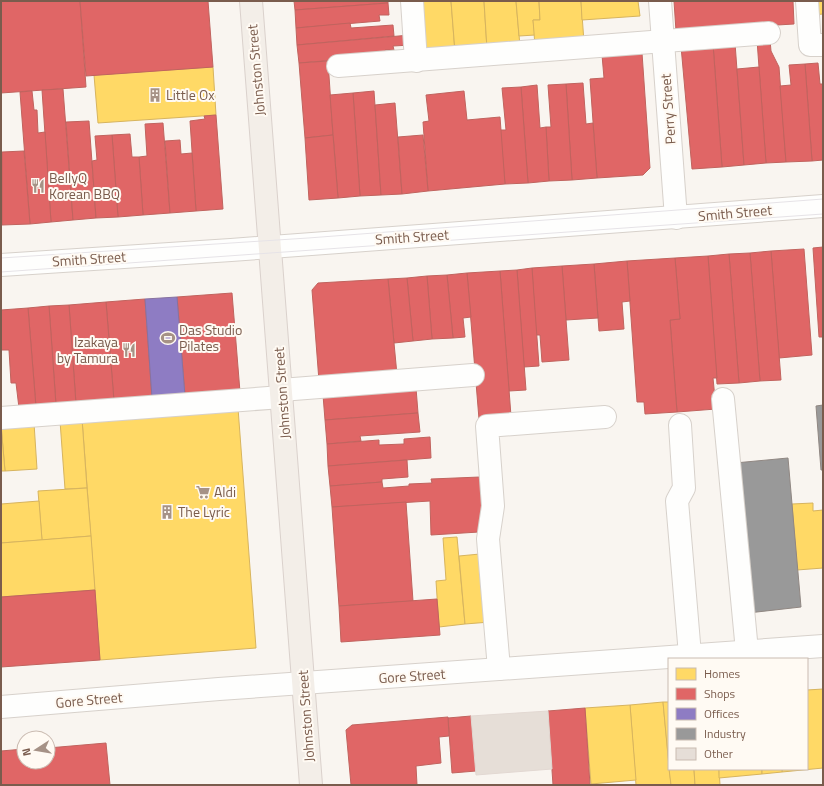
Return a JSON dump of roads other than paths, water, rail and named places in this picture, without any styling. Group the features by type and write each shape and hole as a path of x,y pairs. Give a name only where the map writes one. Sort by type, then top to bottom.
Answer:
{"main road":[{"name":"Johnston Street","path":"251,1 311,785"}],"street":[{"path":"412,1 416,60"},
{"name":"Perry Street","path":"660,1 676,218"},
{"path":"807,1 810,45 823,44"},
{"path":"338,66 769,33"},
{"name":"Smith Street","path":"1,265 676,218 823,206"},
{"path":"1,418 281,394 473,375"},
{"path":"723,399 747,651"},
{"path":"499,669 488,539 493,506 487,426 605,417"},
{"path":"680,425 684,488 677,501 690,655"},
{"name":"Gore Street","path":"1,707 823,646"}],"tram line":[{"path":"1,258 308,238 823,199"},
{"path":"1,272 823,214"}],"place":[{"name":"Little Ox","path":"155,95"},
{"name":"BellyQ Korean BBQ","path":"38,186"},
{"name":"Das Studio Pilates","path":"168,338"},
{"name":"Izakaya by Tamura","path":"129,350"},
{"name":"Aldi","path":"203,492"},
{"name":"The Lyric","path":"167,512"}]}
